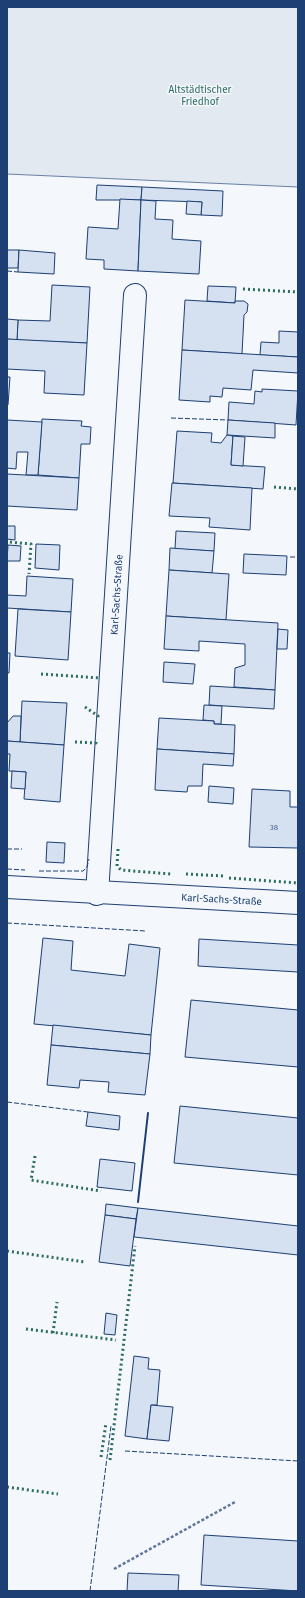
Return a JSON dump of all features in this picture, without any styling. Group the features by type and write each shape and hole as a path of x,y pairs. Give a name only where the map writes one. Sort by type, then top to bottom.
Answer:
{"street":[{"name":"Karl-Sachs-Straße","path":"97,894 135,295"},
{"name":"Karl-Sachs-Straße","path":"7,888 97,894 298,903"}],"path":[{"path":"114,1569 235,1502"}],"green space":[{"name":"Altstädtischer Friedhof","path":"7,7 298,7 298,187 7,174"}],"building":[{"path":"97,185 142,187 141,200 96,200"},
{"path":"142,187 223,191 222,216 201,215 202,202 141,200"},
{"path":"120,199 141,200 138,271 104,269 104,260 86,259 88,227 118,229"},
{"path":"141,200 156,201 155,219 173,220 172,239 201,241 199,274 138,271"},
{"path":"187,201 202,202 201,215 186,214"},
{"path":"7,250 19,250 18,268 7,268"},
{"path":"19,250 55,253 54,274 18,272"},
{"path":"52,285 90,287 87,343 17,340 18,320 50,321"},
{"path":"208,286 236,287 235,303 207,301"},
{"path":"185,300 235,303 235,301 244,301 248,304 247,312 244,315 242,354 182,350"},
{"path":"7,319 18,320 17,340 7,339"},
{"path":"279,331 298,332 298,357 260,355 261,342 279,343"},
{"path":"7,339 87,343 84,395 44,393 45,371 7,369"},
{"path":"182,350 298,357 298,373 253,370 251,390 223,388 222,397 210,396 210,402 179,400"},
{"path":"7,377 10,377 8,405 7,405"},
{"path":"262,389 298,391 296,425 228,420 229,402 254,404 255,391 262,392"},
{"path":"42,419 82,421 81,426 91,427 90,444 81,444 79,478 38,475"},
{"path":"7,420 42,422 38,475 26,475 28,452 17,452 16,469 7,468"},
{"path":"228,420 275,423 275,438 227,435"},
{"path":"177,431 212,433 211,442 221,443 227,435 233,436 231,465 265,467 263,489 173,483"},
{"path":"233,436 245,437 243,466 231,465"},
{"path":"7,474 79,478 77,510 7,506"},
{"path":"172,483 252,488 250,530 209,527 210,518 169,516"},
{"path":"7,526 15,526 15,540 7,539"},
{"path":"176,531 215,533 214,551 175,549"},
{"path":"36,544 60,545 59,570 35,568"},
{"path":"8,545 21,546 20,561 7,561"},
{"path":"170,548 214,551 212,573 169,570"},
{"path":"244,554 287,556 286,575 243,573"},
{"path":"169,570 229,574 226,620 166,616"},
{"path":"27,576 73,579 71,612 7,608 7,595 26,596"},
{"path":"18,609 71,612 68,660 15,656"},
{"path":"166,616 278,623 275,690 234,687 235,668 245,665 245,644 199,641 199,651 164,649"},
{"path":"278,629 288,630 287,649 277,649"},
{"path":"7,653 10,653 9,673 7,673"},
{"path":"164,662 195,664 193,684 163,682"},
{"path":"210,686 275,690 274,709 209,705"},
{"path":"22,701 67,703 64,745 20,742"},
{"path":"204,705 222,706 221,724 214,724 214,721 203,720"},
{"path":"13,716 21,716 20,742 7,741 7,723"},
{"path":"159,718 214,721 214,724 235,725 234,754 157,749"},
{"path":"7,741 64,745 60,802 24,799 26,772 9,771 10,754 7,754"},
{"path":"157,749 234,754 233,766 203,764 202,786 188,786 187,792 155,790"},
{"path":"12,771 26,772 25,789 11,788"},
{"path":"209,786 234,788 233,804 208,802"},
{"path":"252,789 290,791 290,807 298,807 298,848 249,847"},
{"path":"47,842 65,843 64,863 46,862"},
{"path":"43,938 73,941 71,970 125,976 129,944 160,948 151,1035 34,1024"},
{"path":"199,939 298,945 298,972 198,966"},
{"path":"191,1000 298,1010 298,1067 185,1057"},
{"path":"53,1025 151,1035 150,1054 51,1045"},
{"path":"51,1045 150,1054 145,1095 108,1092 109,1082 80,1080 79,1088 47,1085"},
{"path":"180,1106 298,1118 298,1175 174,1163"},
{"path":"88,1112 120,1116 119,1130 86,1126"},
{"path":"100,1159 135,1163 132,1191 97,1187"},
{"path":"106,1204 138,1208 136,1219 105,1215"},
{"path":"138,1208 298,1226 298,1255 134,1237"},
{"path":"105,1215 136,1219 130,1266 99,1262"},
{"path":"106,1313 117,1315 115,1335 104,1334"},
{"path":"134,1356 149,1358 148,1369 160,1370 157,1405 151,1405 147,1439 125,1436"},
{"path":"151,1405 173,1407 169,1441 147,1439"},
{"path":"204,1535 298,1541 298,1591 201,1585"},
{"path":"128,1573 179,1575 178,1591 127,1591"}],"hedge":[{"path":"243,289 298,292"},
{"path":"274,487 298,489"},
{"path":"10,542 31,544 29,574"},
{"path":"41,674 100,678"},
{"path":"85,707 98,716 98,718"},
{"path":"75,742 96,743 96,740"},
{"path":"118,849 117,866 121,870 171,874"},
{"path":"186,874 224,876"},
{"path":"229,878 298,883"},
{"path":"35,1156 31,1180 101,1191"},
{"path":"110,1460 135,1246"},
{"path":"7,1251 85,1262"},
{"path":"53,1333 57,1302"},
{"path":"26,1329 116,1340"},
{"path":"101,1457 106,1423"},
{"path":"7,1487 58,1494"}],"fence":[{"path":"7,271 18,272"},
{"path":"171,418 228,420"},
{"path":"290,557 298,557"},
{"path":"7,849 22,849"},
{"path":"39,871 83,871 87,867 89,859"},
{"path":"7,869 25,870"},
{"path":"7,923 146,931"},
{"path":"7,1102 88,1112"},
{"path":"90,1591 111,1426"},
{"path":"125,1451 298,1461"}],"wall":[{"path":"138,1202 148,1113"}]}
